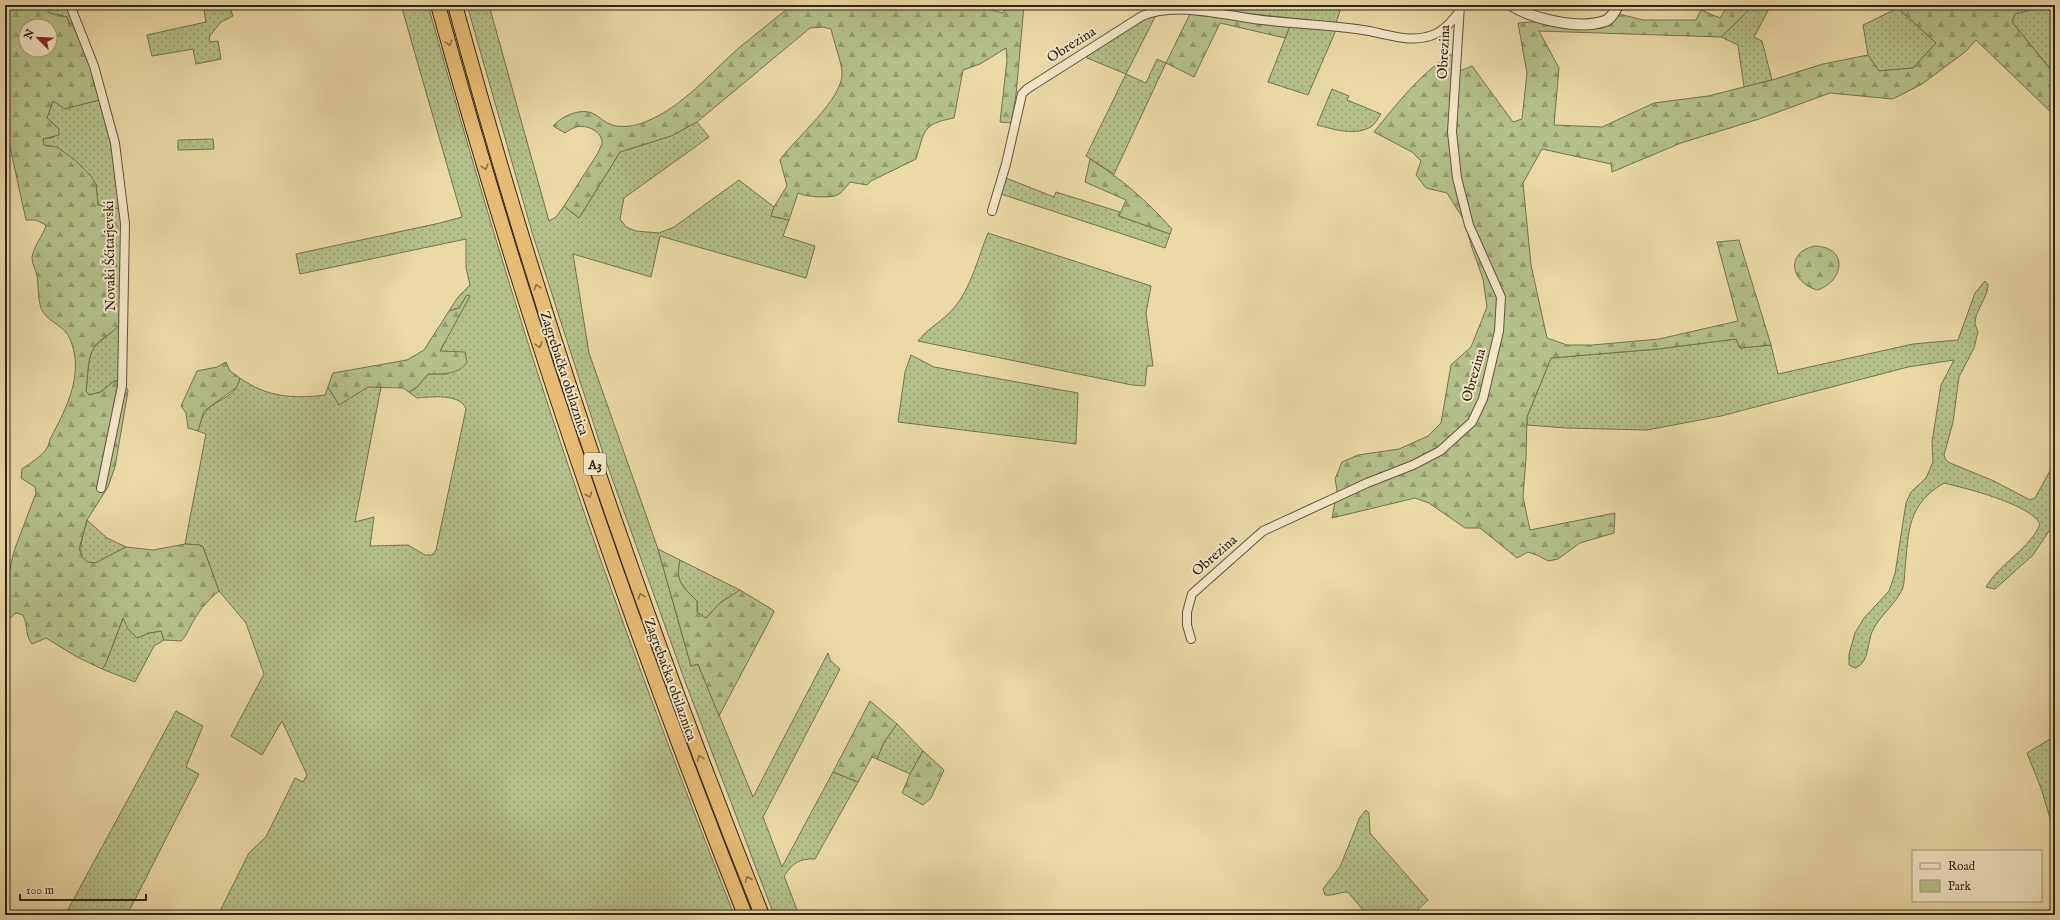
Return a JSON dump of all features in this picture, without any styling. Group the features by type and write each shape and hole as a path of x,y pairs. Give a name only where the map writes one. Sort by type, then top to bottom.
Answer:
{"highway":[{"name":"Zagrebačka obilaznica","path":"438,5 503,230 583,478 656,686 745,915"},
{"name":"Zagrebačka obilaznica","path":"455,5 517,224 568,385 667,671 762,915"}],"street":[{"name":"Novaki Šćitarjevski","path":"70,5 94,66 115,143 125,224 122,386 101,488"},
{"path":"1511,5 1532,16 1544,20 1581,23 1605,21 1611,17 1618,5"},
{"name":"Obrezina","path":"992,212 1006,164 1022,94 1027,89 1073,59 1142,16 1152,12 1196,11 1263,20 1349,28 1414,39 1426,37 1442,30 1460,8"},
{"name":"Obrezina","path":"1191,639 1187,625 1187,612 1192,594 1263,532 1367,483 1413,465 1440,451 1462,433 1472,422 1483,399 1499,331 1501,297 1469,225 1457,178 1452,132 1460,8"}],"green space":[{"path":"8,5 44,5 49,13 67,17 69,24 76,23 95,80 99,100 65,109 53,101 47,118 59,129 59,135 43,139 44,145 57,147 75,160 91,176 96,184 98,205 120,209 122,235 121,323 102,339 93,350 90,356 86,391 89,395 101,392 114,381 124,382 128,391 115,467 108,487 87,520 79,549 83,558 88,562 95,563 126,547 153,550 185,544 200,545 203,547 219,591 202,608 181,641 164,640 161,631 149,633 137,638 128,629 123,618 106,663 102,669 77,657 46,638 32,644 28,638 26,623 23,615 16,613 5,622 5,591 14,551 36,493 35,487 21,478 22,469 39,457 48,447 50,439 62,416 72,391 75,365 74,352 68,335 46,316 41,308 37,276 32,258 34,250 46,225 36,220 26,220 8,138 5,136 5,8"},
{"path":"44,5 66,5 76,23 69,24 67,17 49,13"},
{"path":"203,5 229,5 233,16 221,22 209,37 210,42 218,41 221,59 196,64 193,49 152,56 147,35 206,22"},
{"path":"401,5 428,5 493,230 564,453 646,685 734,915 218,915 249,853 266,837 295,778 303,782 307,775 282,721 262,755 231,736 264,674 246,623 219,591 203,547 200,545 185,544 206,434 198,431 202,419 213,405 231,393 236,387 240,378 260,389 280,395 302,397 325,395 328,387 339,405 368,386 381,387 355,522 374,517 370,546 408,545 425,555 432,555 436,550 466,409 458,400 452,398 417,398 409,392 417,387 428,374 447,374 440,352 467,295 459,308 449,311 458,297 470,285 466,268 466,239 300,274 296,254 462,217"},
{"path":"467,5 489,5 549,221 556,217 564,206 579,218 620,152 671,136 697,122 709,137 624,198 620,219 626,227 636,231 659,233 674,227 739,180 774,207 771,216 789,220 783,236 815,246 806,278 660,236 651,277 573,254 589,353 658,549 691,666 698,664 753,797 828,653 830,660 840,669 763,817 782,867 833,772 858,782 815,859 809,859 796,863 784,876 799,915 774,915 686,684 604,456 532,232"},
{"path":"792,5 989,5 991,10 1003,13 1007,5 1024,5 1016,95 1011,123 1000,122 1007,60 1006,48 980,64 963,70 954,118 936,123 926,130 916,159 871,181 867,185 850,182 836,196 819,197 807,196 798,193 789,220 771,216 774,207 787,186 780,160 828,105 841,82 842,71 831,29 823,27 810,28 697,122 671,136 620,152 579,218 564,206 598,153 602,144 602,139 597,132 580,126 565,133 553,126 557,122 566,116 578,112 589,112 609,124 616,126 637,125 659,116 672,108 696,89 740,47"},
{"path":"1171,5 1342,5 1336,23"},
{"path":"1728,5 1751,5 1747,12 1721,37 1539,31 1559,68 1554,125 1602,127 1654,103 1708,96 1772,80 1823,64 1868,55 1879,71 1913,68 1936,43 1898,8 1902,5 1958,5 1975,9 1976,5 2049,5 2015,14 2012,22 2055,75 2055,116 1976,40 1965,52 1922,84 1893,99 1830,93 1759,119 1681,143 1612,172 1611,164 1542,149 1523,183 1531,265 1547,338 1567,345 1592,345 1659,339 1738,321 1717,242 1739,240 1771,345 1740,348 1736,339 1658,349 1551,358 1527,417 1523,497 1530,530 1615,513 1614,533 1580,543 1558,559 1548,561 1528,552 1517,558 1480,528 1465,528 1429,503 1415,498 1332,518 1337,490 1335,479 1342,462 1358,455 1399,449 1428,436 1441,423 1451,365 1471,347 1487,307 1483,279 1464,220 1447,193 1426,188 1416,175 1421,161 1412,152 1374,132 1420,79 1441,61 1452,54 1455,73 1472,66 1513,122 1522,119 1527,73 1518,23 1531,22 1602,27 1612,23 1619,14 1643,20 1696,20 1701,10 1720,18"},
{"path":"1751,5 1771,5 1754,37 1762,41 1772,80 1744,87 1738,45 1721,37 1747,12"},
{"path":"2049,5 2055,5 2055,75 2012,22 2015,14"},
{"path":"1898,8 1936,43 1913,68 1879,71 1868,55 1863,25"},
{"path":"1157,13 1126,74 1087,58 1089,52 1143,19"},
{"path":"1190,14 1290,26 1285,38 1220,23 1194,77 1166,63"},
{"path":"1290,26 1336,30 1308,95 1268,82"},
{"path":"1157,59 1166,63 1114,174 1086,156 1126,74 1146,83"},
{"path":"1332,89 1349,96 1347,100 1381,114 1372,126 1359,131 1344,131 1317,125"},
{"path":"99,100 111,139 120,209 98,205 96,184 44,146 43,139 54,137 59,129 47,118 53,101 74,106"},
{"path":"213,139 214,149 178,150 178,140"},
{"path":"1090,159 1124,183 1153,209 1172,229 1170,234 1119,216 1126,200 1085,182"},
{"path":"1006,178 1054,197 1056,192 1120,212 1119,216 1170,234 1165,248 1001,194"},
{"path":"988,233 1151,286 1146,313 1153,366 1147,366 1145,386 1132,385 918,341 926,332 951,312 961,299 974,272"},
{"path":"1815,246 1827,248 1834,253 1838,259 1839,266 1837,274 1832,281 1817,290 1801,281 1795,267 1795,260 1799,254 1805,249"},
{"path":"1985,281 1988,285 1987,292 1976,316 1975,324 1978,332 1974,348 1959,377 1953,422 1944,455 1946,460 1950,463 1994,481 2030,500 2035,498 2055,462 2055,498 2050,509 2055,517 2055,531 2049,531 2033,555 1995,589 1986,587 1999,570 2029,541 2040,524 2034,517 2024,510 1981,493 1944,483 1932,491 1916,510 1909,530 1903,588 1899,596 1875,626 1870,637 1865,658 1860,666 1855,668 1849,665 1849,654 1855,633 1864,618 1889,591 1895,574 1906,503 1911,492 1926,478 1933,462 1932,442 1941,385 1954,360 1908,367 1721,416 1647,430 1566,428 1527,425 1527,417 1551,358 1658,349 1736,339 1740,348 1771,345 1778,374 1913,344 1958,340 1975,293"},
{"path":"467,295 470,296 440,351 465,352 467,362 464,366 455,372 428,374 417,387 409,392 403,388 368,387 339,405 328,387 333,373 407,360 424,350 449,311 459,308"},
{"path":"121,323 120,381 114,381 101,392 89,395 86,392 88,369 94,347"},
{"path":"911,355 934,367 1078,393 1076,444 898,422 905,372"},
{"path":"226,362 230,371 240,378 237,387 204,411 198,431 188,428 186,413 181,406 197,371 217,367"},
{"path":"87,520 107,538 126,547 103,561 87,563 83,560 81,547"},
{"path":"658,549 680,560 678,573 681,583 697,601 697,612 706,618 720,603 740,590 774,612 719,716 698,664 691,666"},
{"path":"680,560 740,590 720,603 706,618 697,613 697,601 681,583 678,573"},
{"path":"123,618 137,638 149,633 161,631 164,640 154,646 135,682 102,669 106,663"},
{"path":"870,701 897,724 884,742 877,759 872,757 858,782 833,772"},
{"path":"176,711 203,726 186,767 199,774 127,915 65,915"},
{"path":"897,724 923,751 910,774 877,759 884,742"},
{"path":"2055,736 2055,835 2041,788 2027,753"},
{"path":"923,751 944,770 931,798 923,805 902,793 910,774"},
{"path":"1366,810 1369,813 1370,833 1428,900 1412,915 1367,915 1348,892 1325,895 1323,889 1340,867 1360,817"}]}
